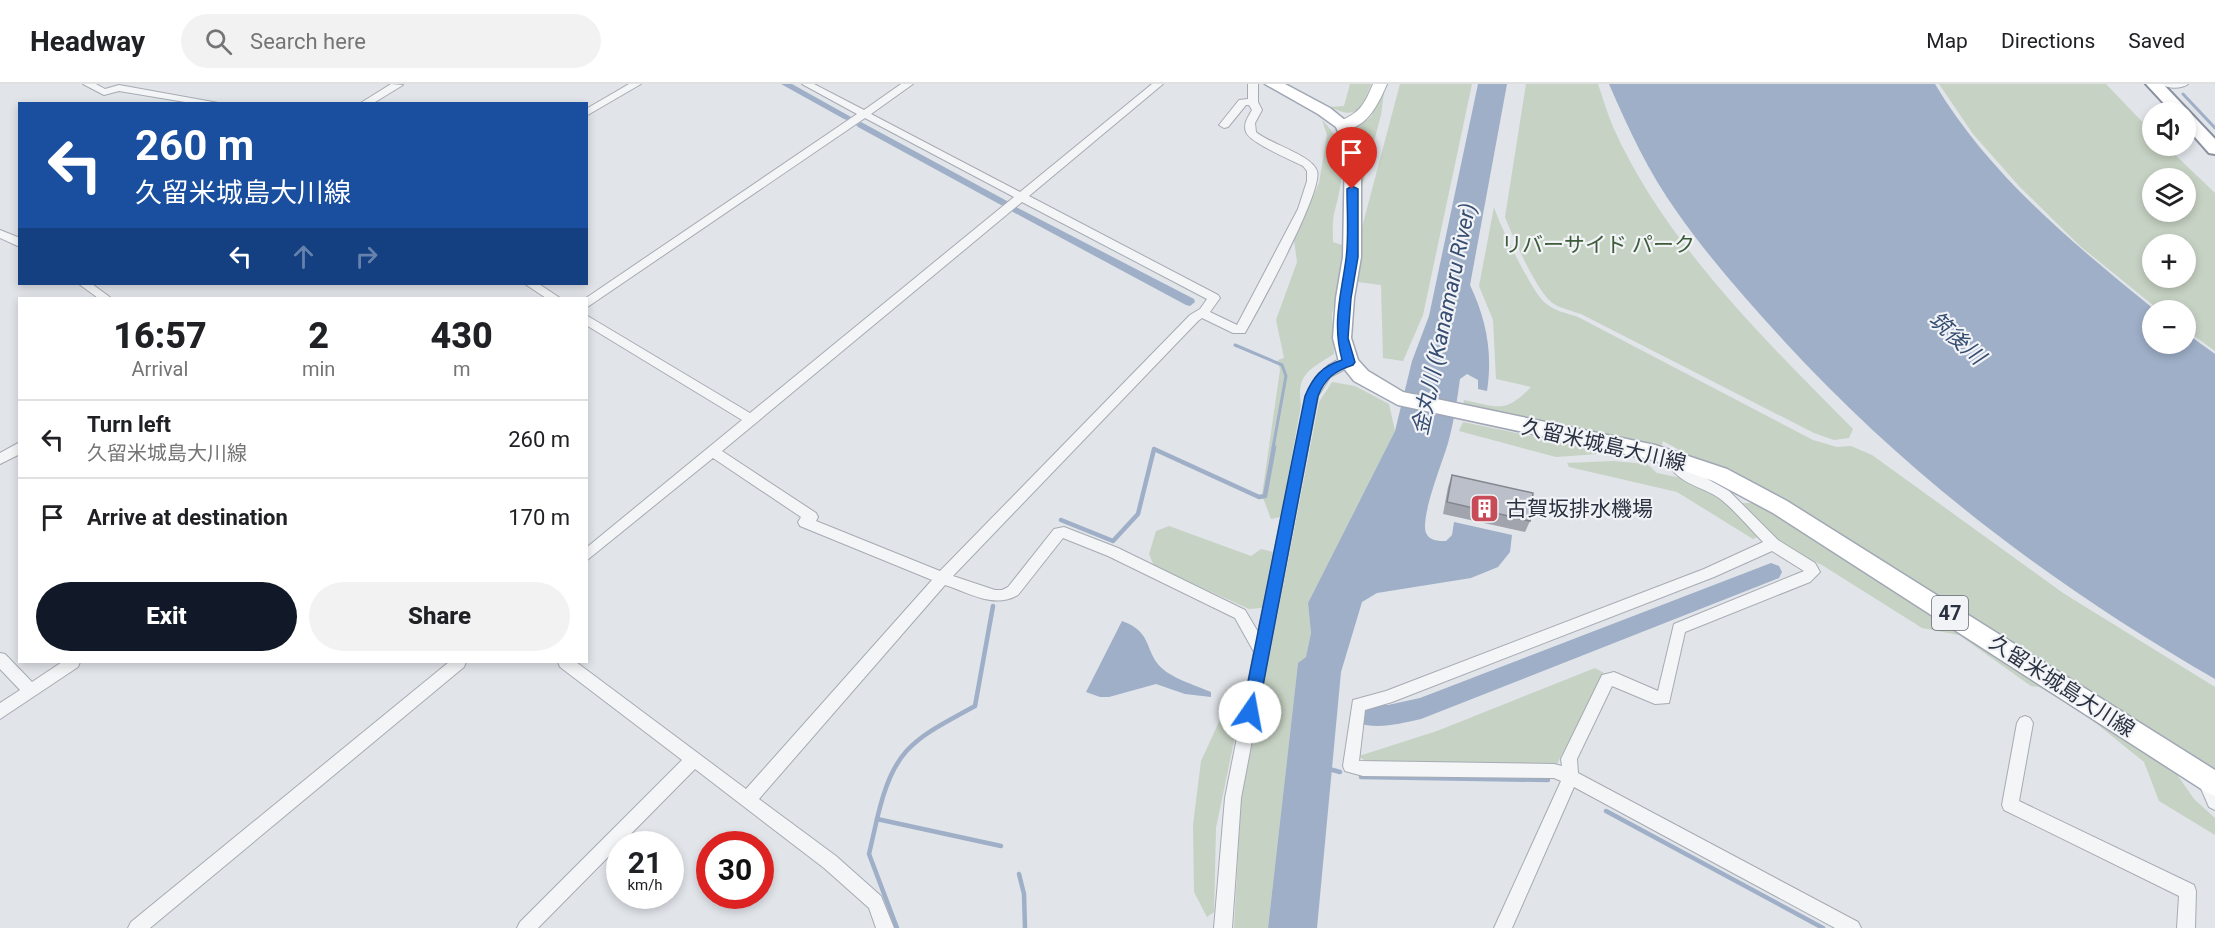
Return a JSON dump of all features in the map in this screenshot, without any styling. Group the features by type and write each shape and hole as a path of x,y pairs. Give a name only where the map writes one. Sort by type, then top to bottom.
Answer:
{"highway":[{"path":"2154,84 2171,102"},
{"path":"2196,128 2215,149"}],"main road":[{"path":"1273,84 1324,111 1342,125 1353,148 1352,257 1345,298 1342,338 1349,362"},
{"path":"1342,125 1360,118 1371,107 1380,84"},
{"name":"久留米城島大川線","path":"1349,362 1361,376 1398,398 1676,459 1720,476 1780,507 1940,607 2209,781"}],"street":[{"path":"88,84 103,97 119,88 206,102"},
{"path":"368,102 398,85 396,84"},
{"path":"588,112 636,84"},
{"path":"748,799 942,578 1194,318 1204,312 1214,298 807,84"},
{"path":"588,303 908,84"},
{"path":"588,554 1158,84"},
{"path":"1204,312 1207,316 1240,330 1303,209 1312,181 1312,171 1307,164 1251,133 1250,123 1257,110 1252,102 1253,84"},
{"path":"2166,84 2183,84"},
{"path":"1224,125 1243,102 1252,102"},
{"path":"0,234 18,242"},
{"path":"86,285 104,297"},
{"path":"533,285 552,297"},
{"path":"588,320 751,419"},
{"path":"1223,928 1233,798 1312,396 1317,382 1325,373 1349,362"},
{"path":"0,459 18,448"},
{"path":"712,451 811,517 805,522 980,592 1004,596 1013,591 1059,533 1064,532 1113,552 1240,614 1248,622 1254,642 1263,651"},
{"path":"1503,928 1571,777 1569,759 1607,680 1614,679 1655,697 1664,698 1679,628 1805,578 1813,572 1810,567 1773,544 1724,495 1678,470 1676,459"},
{"path":"1773,544 1698,578 1388,697 1358,705 1351,766 1363,769 1554,771 1571,777 1852,928"},
{"path":"0,659 31,691"},
{"path":"0,712 73,663"},
{"path":"137,928 458,663"},
{"path":"566,663 695,758 867,893 875,902 885,928"},
{"path":"2025,723 2010,805 2188,891 2186,928"},
{"path":"526,928 695,758"},
{"path":"2209,781 2209,794 2215,802"}],"green space":[{"path":"1350,84 1371,84 1361,106 1347,113 1330,107 1344,106"},
{"path":"1385,84 1381,115 1359,198 1362,157 1356,128 1371,117"},
{"path":"1400,84 1472,84 1423,315 1403,361 1383,358 1381,285 1358,282 1361,231"},
{"name":"リバーサイド パーク","path":"1526,84 1598,84 1613,127 1660,211 1689,250 1752,325 1853,429 1849,438 1834,440 1814,433 1581,314 1557,306 1547,298 1526,264 1505,217"},
{"path":"1939,84 2106,84 2142,122 2142,156 2176,156 2189,168 2142,168 2142,222 2196,222 2196,175 2215,193 2215,351 2196,337 2196,300 2147,300 2080,246 2019,186 1973,134"},
{"path":"1322,120 1337,141 1342,164 1342,176 1334,214 1333,242 1342,245 1345,257 1332,314 1334,354 1312,369 1303,379 1301,405 1281,517 1271,519 1262,495 1280,370 1278,360 1284,358 1276,320 1297,262 1294,240 1319,183 1327,135"},
{"path":"1494,207 1524,272 1539,296 1548,305 1578,317 1813,440 1837,447 1851,446 1872,455 2063,593 2215,687 2215,777 1727,471 1692,457 1663,441 1661,447 1463,408 1464,400 1493,406 1507,405 1531,387 1496,379 1493,320 1479,286"},
{"path":"1332,382 1355,386 1389,404 1395,431 1308,603 1311,633 1306,658 1298,663 1268,928 1234,928 1241,801 1319,402"},
{"path":"1463,422 1580,446 1597,454 1556,457 1459,431"},
{"path":"1613,461 1647,464 1657,473 1686,479 1719,497 1760,536 1753,539 1677,492 1569,467 1567,463"},
{"path":"1740,503 1756,503 1777,511 2169,763 2194,799 2215,818 2215,835 2159,801 2144,762 2082,712 2039,687 2031,686 1959,635 1922,628 1822,565 1786,549"},
{"path":"1169,526 1251,556 1261,549 1273,552 1262,608 1249,609 1154,566 1149,554 1156,531"},
{"path":"1595,668 1604,673 1557,764 1370,765 1359,756 1437,731"},
{"path":"1231,696 1243,698 1216,828 1214,912 1207,917 1194,892 1193,825 1201,761"}],"water":[{"name":"金丸川 (Kanamaru River)","path":"1478,84 1507,84 1470,285 1487,336 1489,377 1487,391 1478,389 1478,380 1467,374 1460,379 1450,435 1429,502 1425,525 1428,536 1437,541 1446,541 1452,535 1454,522 1512,535 1510,552 1498,567 1471,578 1377,593 1362,602 1341,672 1317,928 1268,928 1298,663 1306,657 1311,633 1308,603 1395,431 1412,361 1429,316"},
{"name":"筑後川","path":"1609,84 1935,84 1981,149 2007,178 2064,234 2143,300 2142,354 2196,354 2196,340 2215,354 2215,679 2156,644 2041,567 1986,527 1882,438 1784,341 1715,262 1667,197 1631,134"},
{"path":"1122,621 1140,631 1153,657 1164,670 1211,692 1211,697 1185,694 1156,684 1109,697 1100,697 1086,692"}],"building":[{"path":"1452,475 1533,493 1530,521 1447,502"}],"waterway":[{"path":"785,84 847,117"},
{"path":"2183,94 2215,128"},
{"path":"861,125 1004,203"},
{"path":"1016,210 1190,302"},
{"path":"1235,345 1282,365 1286,376 1273,448"},
{"path":"1061,520 1113,541 1138,514 1154,449 1259,497 1265,496 1274,447"},
{"path":"1362,714 1388,716 1421,708 1771,572"},
{"path":"877,819 891,776 909,748 936,728 975,706 993,606"},
{"path":"1329,769 1340,772"},
{"path":"1361,777 1548,780"},
{"path":"1606,811 1823,928"},
{"path":"877,819 1001,846"},
{"path":"877,819 869,854 897,928"},
{"path":"1019,874 1024,894 1025,928"}],"place":[{"name":"古賀坂排水機場","path":"1485,509"}],"route":[{"path":"1250,712 1312,396 1317,382 1325,373 1349,362 1342,338 1345,298 1352,257 1352,189"}]}
